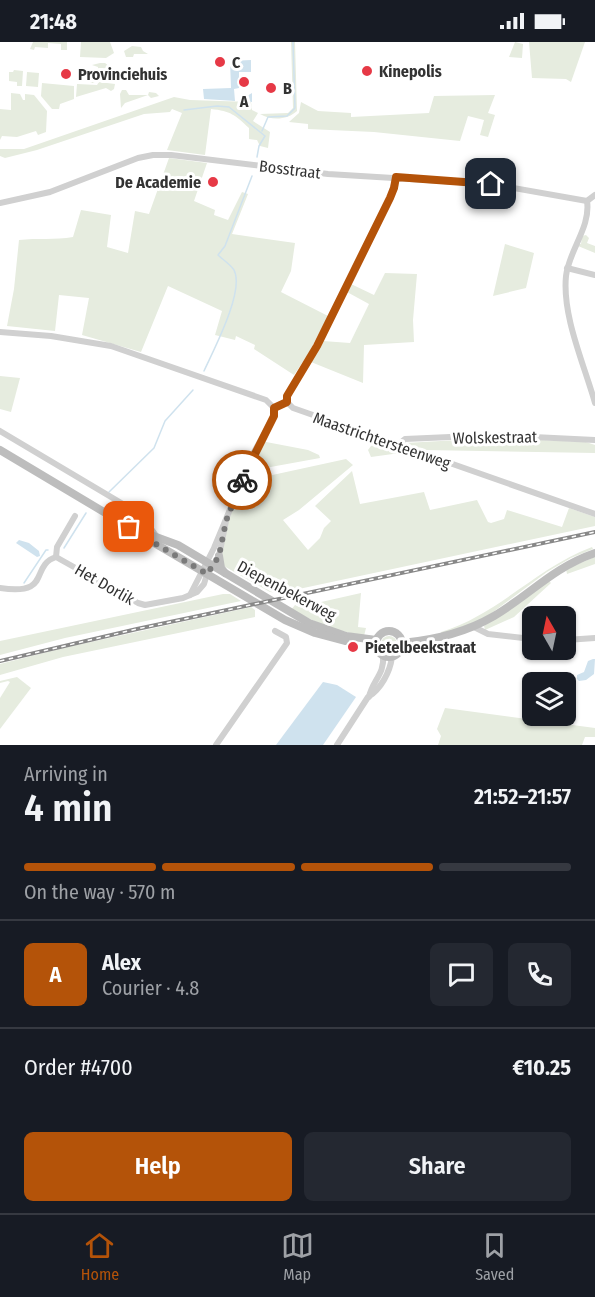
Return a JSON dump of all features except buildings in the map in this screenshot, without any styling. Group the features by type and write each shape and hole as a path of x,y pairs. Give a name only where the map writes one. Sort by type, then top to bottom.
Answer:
{"main road":[{"name":"Diepenbekerweg","path":"0,450 134,531 207,568 301,627 331,638 376,643"},
{"name":"Diepenbekerweg","path":"129,527 178,545 207,568 227,575 309,623 346,636 376,643"},
{"path":"402,643 436,639 474,627 496,615 554,572 595,553"},
{"path":"219,556 221,568 227,575"},
{"path":"392,631 399,636 402,643 399,652 388,657 377,651 376,643 382,633 392,631"}],"street":[{"name":"Bosstraat","path":"0,203 50,192 119,164 153,155 185,156 328,174 502,186 587,201"},
{"path":"274,408 287,402 287,396 317,346 390,198 396,177"},
{"path":"595,195 587,201 588,216 567,268 566,291 570,317 595,403"},
{"path":"567,268 595,275"},
{"path":"0,332 51,336 111,346 266,400 274,408 274,416 244,474 207,568"},
{"name":"Maastrichtersteenweg","path":"287,402 293,408 595,514"},
{"name":"Diepenbekerweg","path":"0,431 141,515 157,537"},
{"name":"Wolskestraat","path":"398,445 405,440 478,436 595,440"},
{"name":"Het Dorlik","path":"57,557 57,547 75,516"},
{"path":"207,568 219,556 226,521"},
{"name":"Het Dorlik","path":"0,588 28,589 35,584 48,562 57,557"},
{"name":"Het Dorlik","path":"57,557 145,605 190,595 207,568"},
{"path":"474,627 489,634 522,638"},
{"path":"216,745 287,643 286,638 275,631"},
{"path":"576,639 595,638"},
{"path":"337,745 368,698 388,657"}],"shaded area":[{"path":"33,42 67,42 67,50 61,50 61,44 48,43 48,48 30,49"},
{"path":"81,42 110,42 114,53 106,58 80,57"},
{"path":"291,42 295,42 297,111 284,118 265,116 260,114 288,113 293,108"},
{"path":"515,42 523,44 522,58 509,57"},
{"path":"529,42 585,42 571,82 566,79 532,78"},
{"path":"132,46 141,47 148,54 134,54 133,57 126,57 124,51"},
{"path":"105,63 114,70 115,81 96,80 90,83 91,78 97,78 98,67 92,65"},
{"path":"23,71 22,86 17,86 17,82 9,81 9,72"},
{"path":"27,72 39,73 38,87 26,86"},
{"path":"99,82 115,84 114,89 111,91 106,88 76,97 77,84 97,85"},
{"path":"42,83 74,86 74,99 60,104 59,109 52,109 41,96"},
{"path":"122,90 126,90 129,95 148,95 125,103 121,108"},
{"path":"149,92 159,96 151,98 148,95"},
{"path":"11,93 20,94 23,100 25,100 25,94 34,95 47,111 46,132 38,135 36,131 17,137 2,136 0,140 0,109 11,110"},
{"path":"495,95 488,113 495,115 488,137 480,135 484,120 468,116 460,141 374,132 308,129 308,124 289,122 299,113 301,102 318,111 351,113 351,117 429,113 434,96"},
{"path":"174,97 190,100 251,102 252,110 258,113 253,121 270,132 268,148 260,146 257,140 249,139 249,128 236,117 228,112 211,109 205,155 167,150 182,113 172,109 170,112 144,114 37,150 5,158 0,156 0,149 24,149"},
{"path":"169,158 207,163 194,201 215,210 214,215 228,220 242,192 248,194 232,234 295,243 291,271 281,292 328,316 294,375 254,349 255,345 236,336 235,340 215,335 222,311 168,286 141,352 82,335 89,298 59,295 55,331 7,326 14,289 19,240 73,237 81,210 111,215 107,247 128,253 135,211 149,214"},
{"path":"586,235 589,238 587,243 595,246 595,253 578,246 581,244 582,236"},
{"path":"505,244 534,253 526,288 493,296"},
{"path":"385,273 417,274 413,320 414,342 364,345 363,383 311,362 323,341 350,343 369,304 347,292 351,284 374,295"},
{"path":"0,376 20,378 11,412 0,409"},
{"path":"495,438 586,442 595,445 595,453 424,450 405,443"},
{"path":"261,441 308,450 319,455 320,458 248,471"},
{"path":"374,442 400,450 400,453 371,457 368,450"},
{"path":"346,459 353,465 299,510 283,520 308,550 320,538 324,528 331,521 315,506 352,471 360,504 424,492 430,510 477,500 488,522 491,523 504,519 507,510 562,527 569,508 595,517 595,526 280,593 270,592 222,565 225,533 245,481"},
{"path":"592,547 593,549 547,572 485,618 442,635 441,632 481,614 553,567"},
{"path":"595,557 595,564 567,574 566,569"},
{"path":"549,581 551,583 526,606 522,606 522,610 514,617 485,630 484,626"},
{"path":"361,593 358,627 366,628 364,636 329,628 291,610 295,605 299,607"},
{"path":"230,594 241,601 65,638 0,655 0,641"},
{"path":"251,607 255,610 255,617 63,657 0,675 0,664"},
{"path":"386,636 392,636 397,644 395,650 386,652 381,647 381,641"},
{"path":"17,677 31,688 0,729 0,698 10,682 0,683 0,681"},
{"path":"445,708 522,718 522,726 576,725 595,728 595,737 585,737 582,745 438,745 441,736 437,729"}],"water":[{"path":"251,60 251,72 239,72 239,88 234,89 235,101 204,99 203,89 231,88 230,61"},
{"path":"252,93 252,102 236,101 247,101 247,96"},
{"path":"19,540 29,543 39,551 40,556 37,557 16,543"},
{"path":"595,659 594,674 586,680 579,681 577,675 584,672 588,661"},
{"path":"323,682 337,685 356,697 323,745 276,745"}],"waterway":[{"path":"262,131 268,117 287,116 295,108 293,42"},
{"path":"184,110 229,107 265,136 259,146 257,157"},
{"path":"204,371 232,306 235,292 234,270 218,255 225,246 252,176"},
{"path":"109,492 154,448 165,421 193,390"},
{"path":"64,548 86,513"},
{"path":"24,583 48,550"}],"railway":[{"path":"0,661 137,629 595,532"}],"way so far":[{"path":"129,527 207,574 219,556 226,521 242,480"}],"place":[{"name":"C","path":"220,62"},
{"name":"Kinepolis","path":"367,71"},
{"name":"Provinciehuis","path":"66,74"},
{"name":"A","path":"244,82"},
{"name":"B","path":"271,88"},
{"name":"De Academie","path":"213,182"},
{"name":"Pietelbeekstraat","path":"353,647"}],"route":[{"path":"242,480 274,416 274,408 287,402 287,396 317,346 390,198 396,177 491,184"}]}
